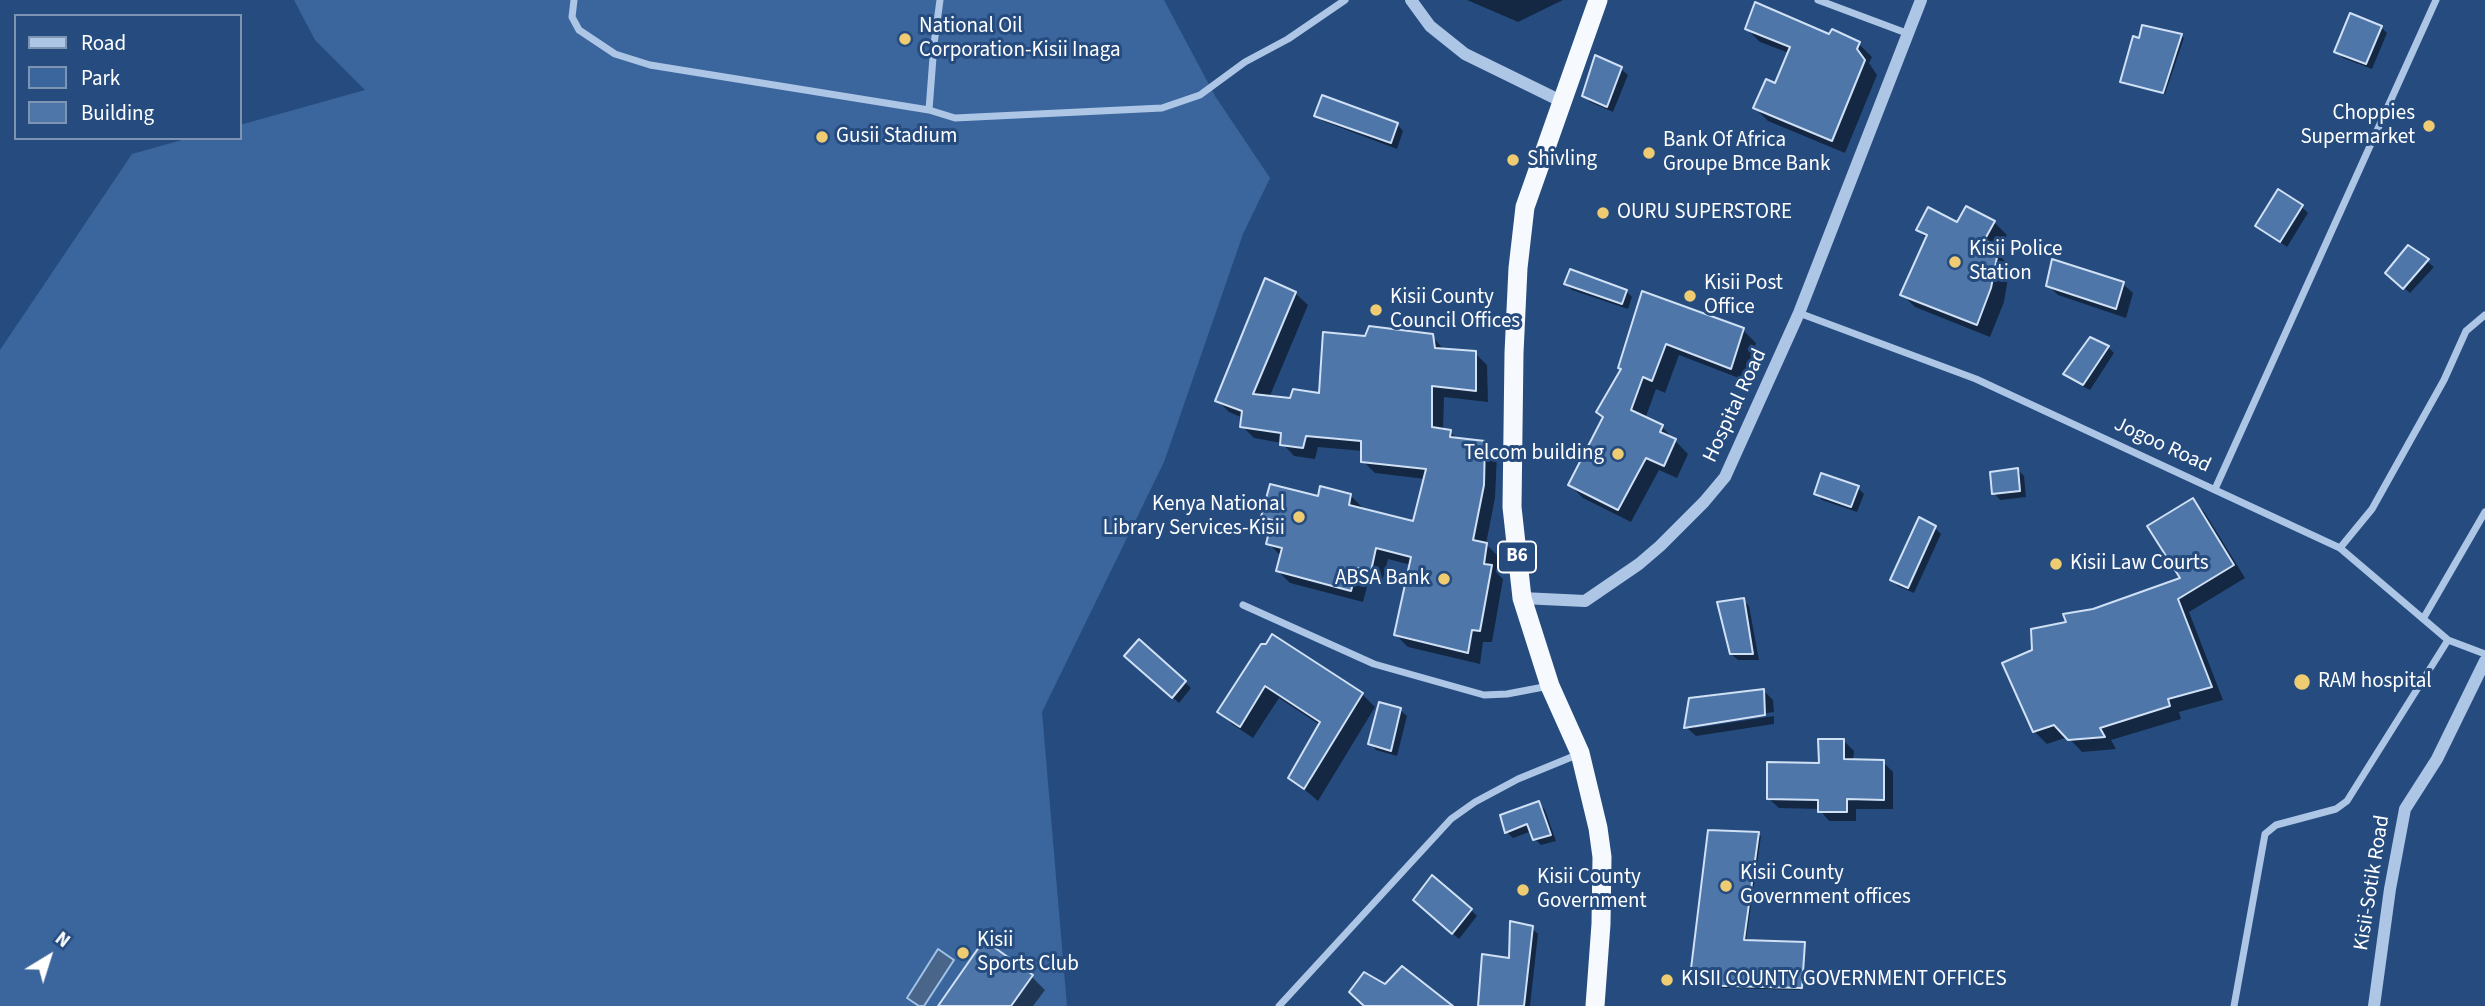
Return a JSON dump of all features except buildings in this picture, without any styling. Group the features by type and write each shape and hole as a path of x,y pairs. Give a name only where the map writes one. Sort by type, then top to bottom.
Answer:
{"highway":[{"name":"B6","path":"1595,1006 1601,924 1602,857 1598,828 1580,753 1550,686 1521,598 1512,507 1518,268 1525,207 1598,0"}],"street":[{"path":"574,0 572,17 579,30 615,54 626,58 650,65 929,110 955,118 1162,108 1200,96 1245,62 1289,39 1345,0"},
{"path":"929,110 940,0"},
{"path":"1412,0 1430,26 1465,54 1563,102"},
{"path":"1818,0 1910,35"},
{"name":"Hospital Road","path":"1521,598 1585,601 1639,564 1704,502 1725,477 1799,313 1910,35 1921,0"},
{"path":"2215,489 2436,0"},
{"name":"Jogoo Road","path":"1799,313 1976,379 2215,489 2251,509 2340,548 2448,640 2485,654"},
{"path":"2340,548 2372,509 2444,380 2466,331 2485,314"},
{"path":"2423,619 2485,512"},
{"path":"1243,605 1374,664 1484,695 1507,694 1550,686"},
{"path":"2234,1006 2265,834 2276,825 2336,809 2347,801 2448,640"},
{"name":"Kisii-Sotik Road","path":"2374,1006 2390,889 2405,809 2437,760 2485,661"},
{"path":"1279,1006 1451,820 1475,802 1507,785 1580,753"}],"green space":[{"path":"294,0 1164,0 1215,96 1270,178 1243,234 1164,462 1042,712 1067,1006 0,1006 0,350 132,154 182,140 242,140 242,124 365,90 315,40"}],"shaded area":[{"path":"938,949 954,960 924,1006 919,1006 907,998"}],"place":[{"name":"National Oil Corporation-Kisii Inaga","path":"905,39"},
{"name":"Choppies Supermarket","path":"2429,126"},
{"name":"Gusii Stadium","path":"822,137"},
{"name":"Bank Of Africa Groupe Bmce Bank","path":"1649,153"},
{"name":"Shivling","path":"1513,160"},
{"name":"OURU SUPERSTORE","path":"1603,213"},
{"name":"Kisii Police Station","path":"1955,262"},
{"name":"Kisii Post Office","path":"1690,296"},
{"name":"Kisii County Council Offices","path":"1376,310"},
{"name":"Telcom building","path":"1618,454"},
{"name":"Kenya National Library Services-Kisii","path":"1299,517"},
{"name":"Kisii Law Courts","path":"2056,564"},
{"name":"ABSA Bank","path":"1444,579"},
{"name":"RAM hospital","path":"2302,682"},
{"name":"Kisii County Government offices","path":"1726,886"},
{"name":"Kisii County Government","path":"1523,890"},
{"name":"Kisii Sports Club","path":"963,953"},
{"name":"KISII COUNTY GOVERNMENT OFFICES","path":"1667,980"}]}
